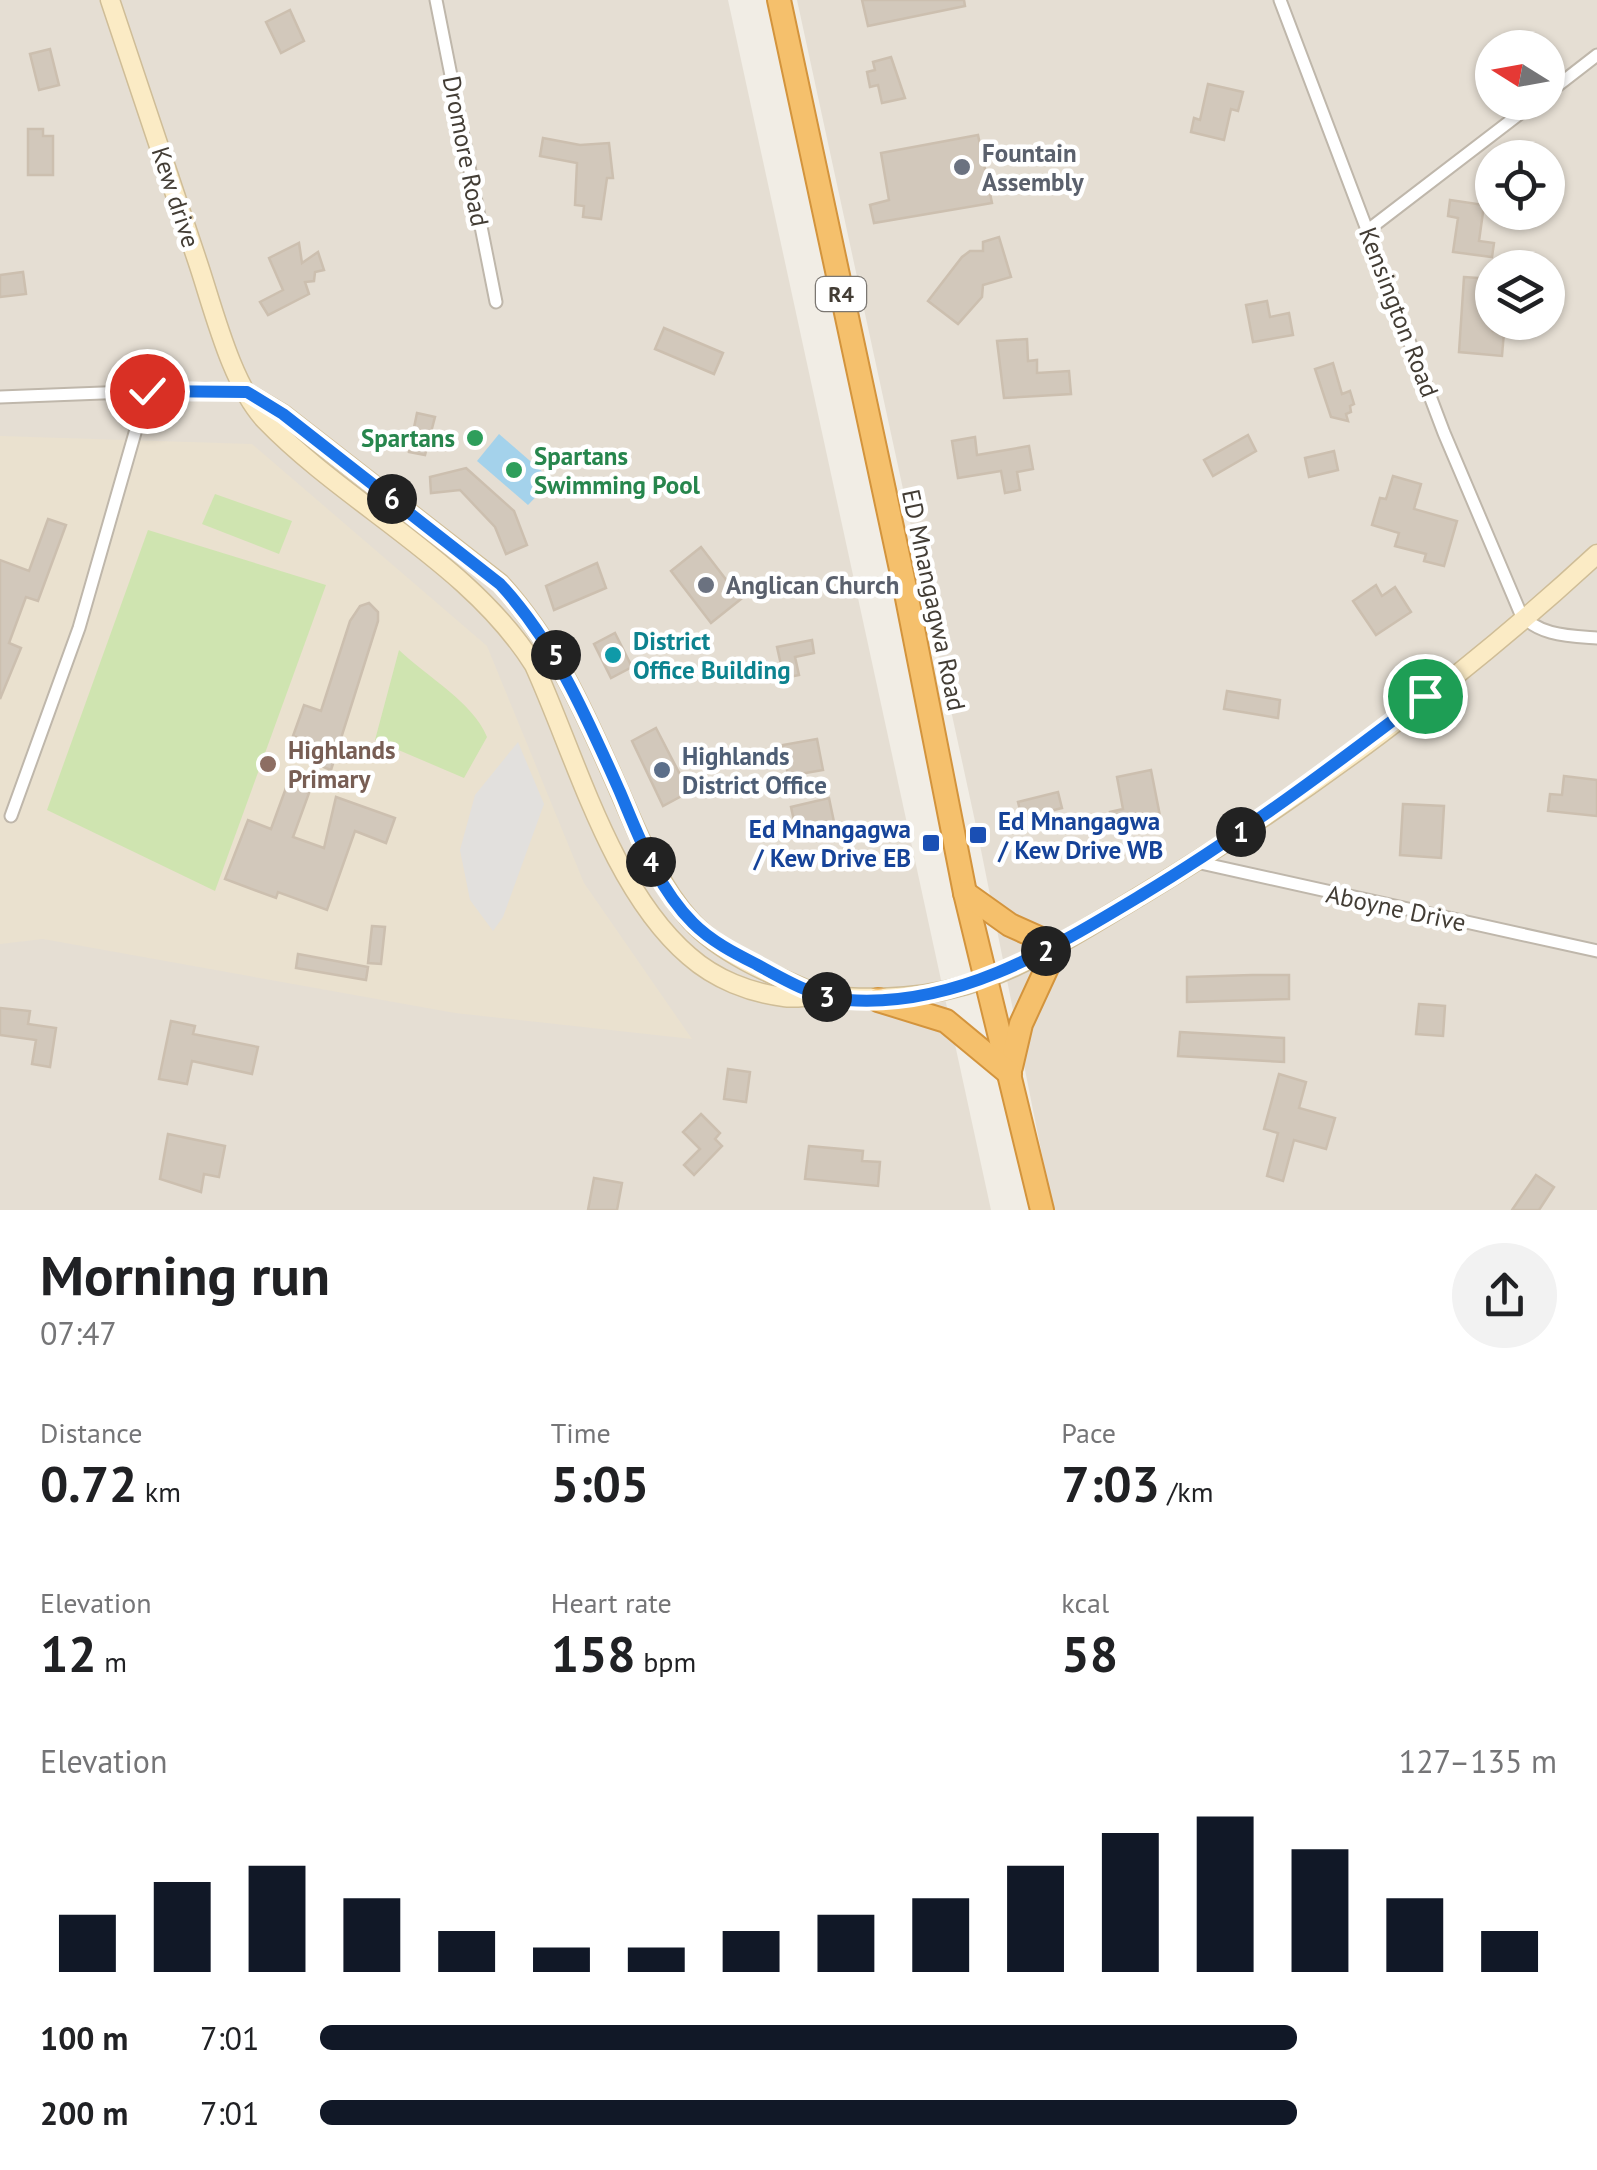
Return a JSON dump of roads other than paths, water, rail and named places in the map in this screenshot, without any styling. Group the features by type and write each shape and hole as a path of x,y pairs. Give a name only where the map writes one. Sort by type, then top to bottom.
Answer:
{"highway":[{"name":"ED Mnangagwa Road","path":"779,0 905,588 965,893 1042,1210"},
{"path":"878,1000 946,1021 1010,1074 1021,1024 1057,946 1010,925 965,893"}],"street":[{"name":"Kew drive","path":"110,0 219,327 247,392 265,420 308,460 380,516 517,638 542,681 621,864 660,926 690,957 744,989 788,998 911,998 987,978 1057,946 1196,862 1324,773 1526,620 1597,554"},
{"name":"Dromore Road","path":"436,0 496,302"},
{"name":"Kensington Road","path":"1280,0 1488,546 1526,620"},
{"path":"1565,80 1597,55"},
{"path":"1368,230 1512,120"},
{"path":"0,397 147,391 247,392"},
{"path":"12,816 80,628 147,391"},
{"name":"Kew drive","path":"247,392 283,414 500,584 528,614 555,653 649,860 693,923 727,950 821,996"},
{"path":"1526,620 1546,630 1597,638"},
{"name":"Aboyne Drive","path":"1196,862 1597,951"}],"water":[{"name":"Spartans Swimming Pool","path":"499,434 552,480 528,505 477,461"}],"place":[{"name":"Fountain Assembly","path":"962,167"},
{"name":"Spartans","path":"475,438"},
{"name":"Spartans Swimming Pool","path":"514,470"},
{"name":"Anglican Church","path":"706,585"},
{"name":"District Office Building","path":"613,655"},
{"name":"Highlands Primary","path":"268,764"},
{"name":"Highlands District Office","path":"662,770"},
{"name":"Ed Mnangagwa / Kew Drive WB","path":"978,835"},
{"name":"Ed Mnangagwa / Kew Drive EB","path":"931,843"}]}
